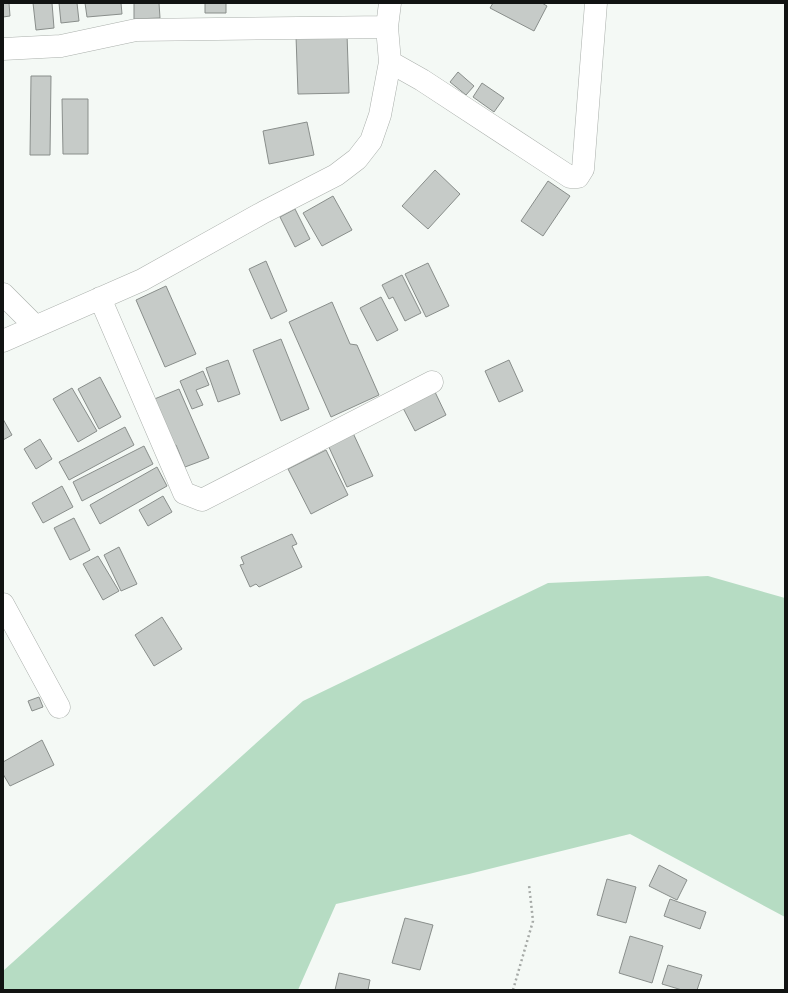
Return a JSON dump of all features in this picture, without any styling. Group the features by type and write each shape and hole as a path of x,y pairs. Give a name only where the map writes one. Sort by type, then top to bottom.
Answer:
{"street":[{"path":"3,341 142,280 264,212 336,175 356,159 371,141 380,115 390,62 387,27 390,3"},
{"path":"390,62 422,80 570,178 578,177 583,169 596,3"},
{"path":"3,49 61,46 136,30 387,27"},
{"path":"3,294 35,326"},
{"path":"100,298 184,493 202,500 432,382"},
{"path":"3,604 60,707"}],"path":[{"path":"513,990 532,921 529,885"}],"shaded area":[{"path":"708,576 785,598 785,917 630,834 469,874 336,904 298,990 3,990 3,971 303,701 548,583"}],"building":[{"path":"3,3 9,3 10,16 3,17"},
{"path":"33,3 52,3 54,28 36,30"},
{"path":"59,3 77,3 79,21 61,23"},
{"path":"85,3 121,3 122,14 87,17"},
{"path":"134,3 159,3 160,18 134,19"},
{"path":"205,3 226,3 226,13 205,13"},
{"path":"493,3 542,3 547,6 534,31 490,8"},
{"path":"347,34 349,93 298,94 296,36"},
{"path":"458,72 474,86 466,95 450,82"},
{"path":"31,76 51,76 50,155 30,155"},
{"path":"482,83 504,98 494,112 473,97"},
{"path":"62,99 88,99 88,154 63,154"},
{"path":"307,122 314,155 269,164 263,131"},
{"path":"435,170 460,194 428,229 402,206"},
{"path":"548,181 570,196 543,236 521,221"},
{"path":"333,196 352,230 322,246 303,213"},
{"path":"295,209 310,239 295,247 280,217"},
{"path":"266,261 287,311 271,319 249,269"},
{"path":"428,263 449,306 426,317 405,274"},
{"path":"402,275 421,313 405,321 393,297 389,299 382,285"},
{"path":"166,286 196,354 165,367 136,300"},
{"path":"381,297 398,330 377,341 360,308"},
{"path":"332,302 350,344 357,345 379,395 331,417 289,322"},
{"path":"281,339 309,409 281,421 253,350"},
{"path":"228,360 240,394 218,402 206,368"},
{"path":"509,360 523,391 499,402 485,371"},
{"path":"203,371 209,385 196,390 203,405 192,409 180,381"},
{"path":"100,377 121,417 99,429 78,389"},
{"path":"72,388 97,431 78,442 53,399"},
{"path":"179,389 209,458 185,467 176,445 171,447 152,400"},
{"path":"435,392 446,415 415,431 403,408"},
{"path":"3,419 12,435 3,440"},
{"path":"125,427 134,445 69,480 59,462"},
{"path":"353,433 373,476 347,487 328,445"},
{"path":"40,439 52,459 36,469 24,449"},
{"path":"144,446 153,464 82,501 73,482"},
{"path":"326,450 348,495 311,514 288,469"},
{"path":"157,467 167,486 100,524 90,505"},
{"path":"62,486 73,507 43,523 32,503"},
{"path":"163,496 172,512 148,526 139,510"},
{"path":"74,518 90,550 70,560 54,528"},
{"path":"292,534 297,544 292,546 302,567 259,587 256,584 250,587 240,565 244,564 241,557"},
{"path":"119,547 137,584 121,591 104,555"},
{"path":"98,556 119,591 103,600 83,564"},
{"path":"162,617 182,649 154,666 135,635"},
{"path":"39,697 43,707 32,711 28,701"},
{"path":"42,740 54,765 10,786 3,774 3,762"},
{"path":"659,865 687,880 677,900 649,886"},
{"path":"607,879 636,887 626,923 597,915"},
{"path":"670,899 706,912 700,929 664,916"},
{"path":"405,918 433,925 420,970 392,963"},
{"path":"630,936 663,946 652,983 619,973"},
{"path":"668,965 702,975 697,990 682,990 662,984"},
{"path":"339,973 370,980 368,990 335,990"}]}
